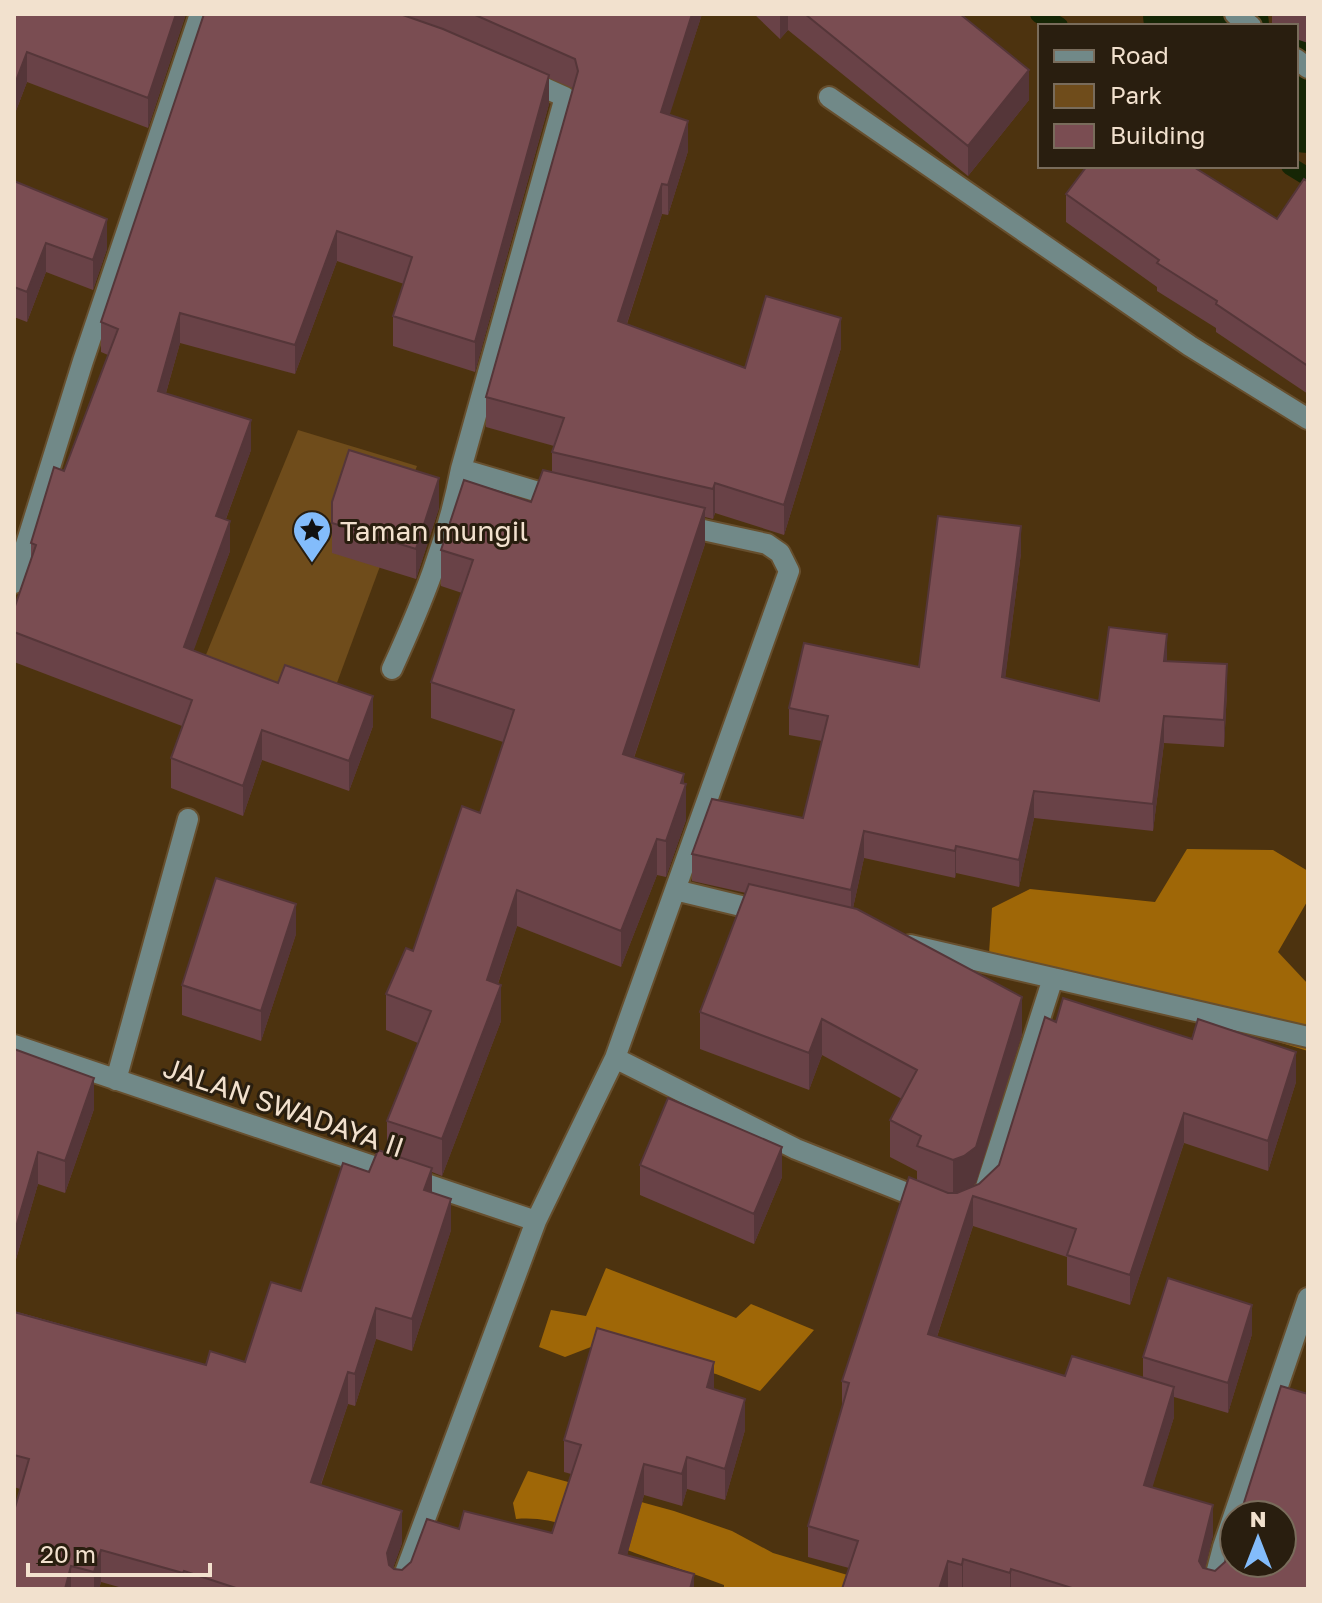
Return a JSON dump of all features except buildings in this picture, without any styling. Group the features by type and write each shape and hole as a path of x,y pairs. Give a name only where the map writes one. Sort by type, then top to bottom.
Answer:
{"street":[{"path":"14,583 83,361 200,14"},
{"path":"392,669 437,566 565,97 504,70"},
{"path":"829,97 1190,346 1308,419"},
{"path":"461,469 586,504"},
{"path":"399,1589 536,1221 615,1058 789,571 780,553 767,544 661,521"},
{"path":"116,1080 188,819"},
{"path":"675,890 792,918"},
{"path":"894,942 1308,1037"},
{"path":"615,1058 796,1149 962,1208 987,1191 1053,978"},
{"name":"JALAN SWADAYA II","path":"14,1045 536,1221"},
{"path":"1212,1589 1223,1547 1308,1298"}],"green space":[{"name":"Taman mungil","path":"298,430 417,466 331,699 203,662"}],"shaded area":[{"path":"1187,849 1273,850 1308,871 1308,900 1278,952 1308,984 1308,1051 989,954 992,908 1030,889 1155,902"},
{"path":"606,1268 736,1318 751,1304 814,1330 760,1391 716,1374 596,1345 565,1357 539,1347 551,1310 586,1316"},
{"path":"528,1471 674,1511 732,1531 773,1553 895,1589 724,1589 724,1585 563,1524 516,1519 513,1503"}],"waterway":[{"path":"1039,14 1056,24"},
{"path":"1198,14 1211,24"},
{"path":"1298,90 1308,98"},
{"path":"1293,168 1308,177"}],"place":[{"name":"Taman mungil","path":"312,564"}]}
